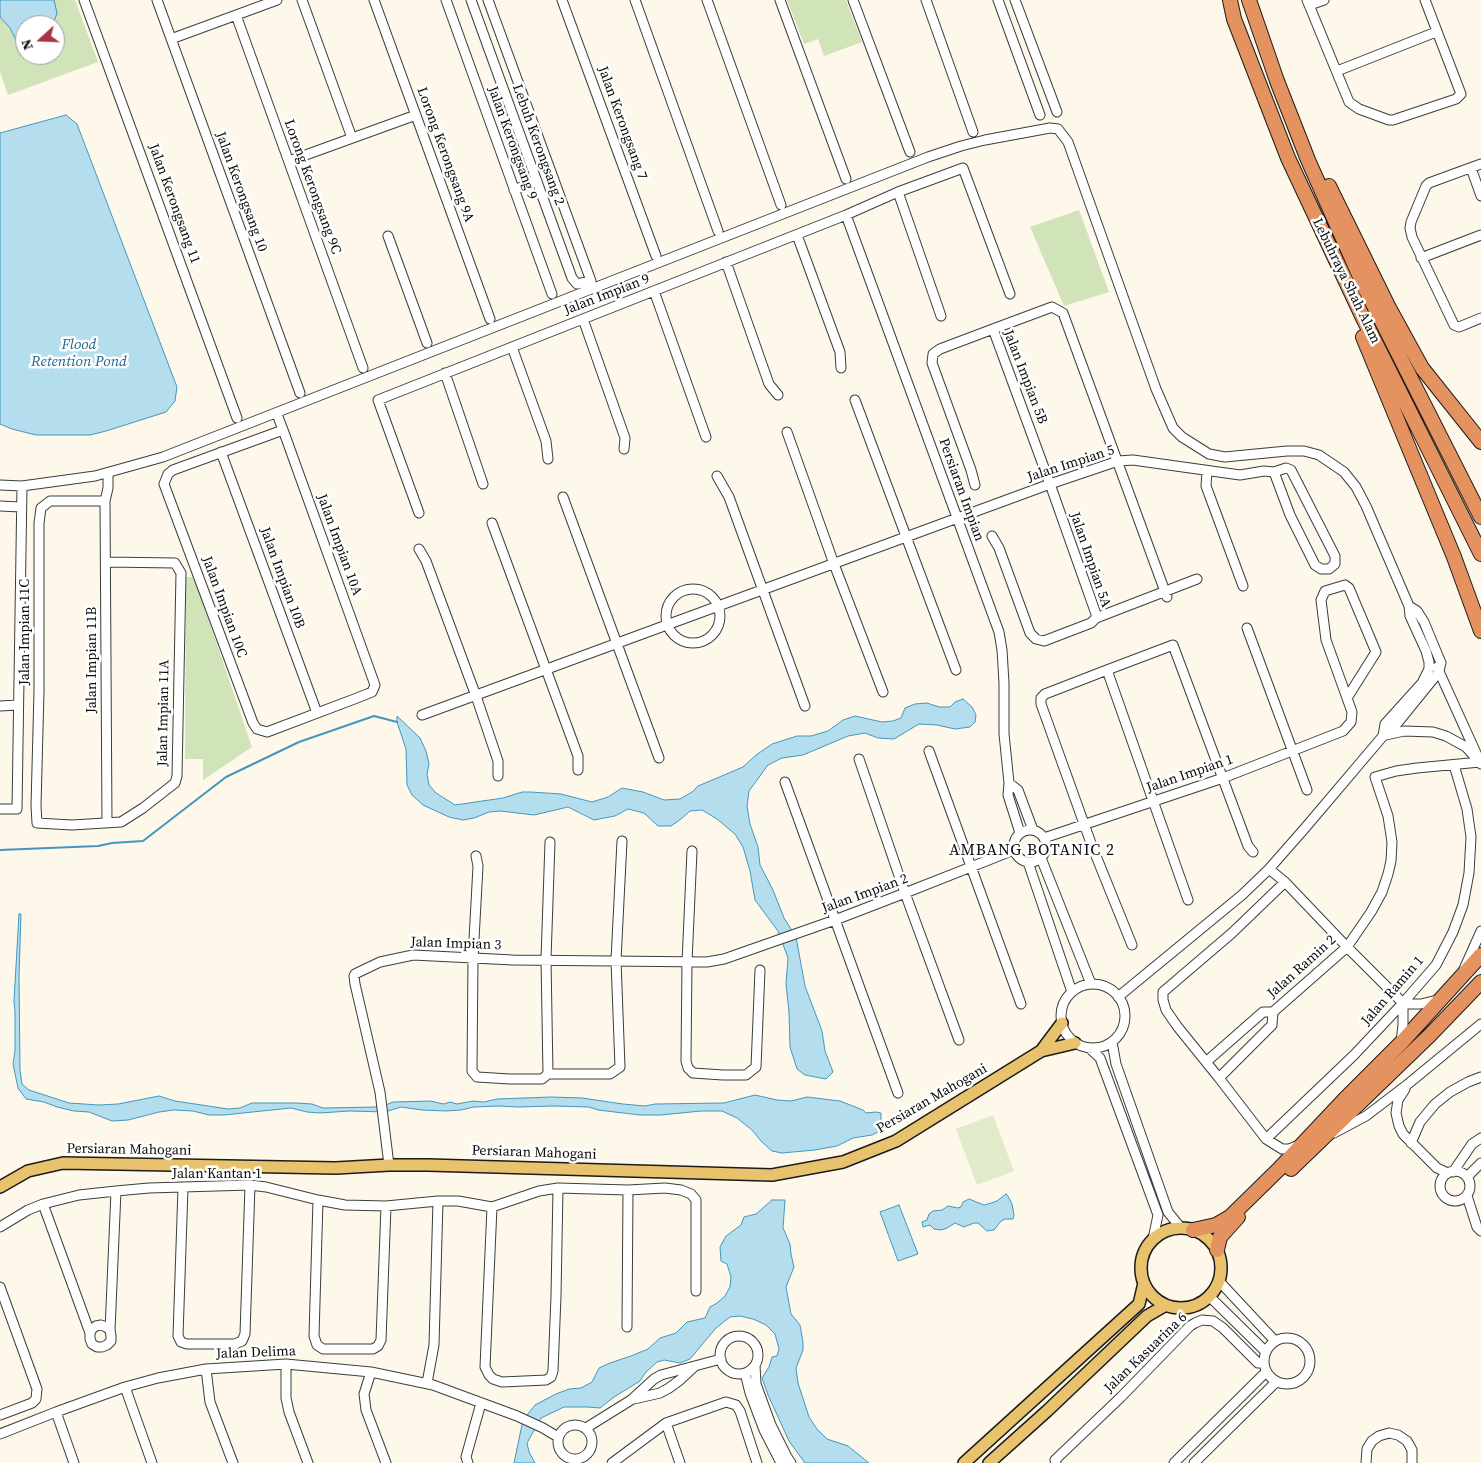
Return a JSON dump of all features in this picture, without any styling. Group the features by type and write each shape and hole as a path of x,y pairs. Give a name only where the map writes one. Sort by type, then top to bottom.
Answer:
{"highway":[{"path":"1224,0 1234,19"},
{"name":"Lebuhraya Shah Alam","path":"1230,0 1234,19 1288,158 1319,227 1481,554"},
{"name":"Lebuhraya Shah Alam","path":"1249,0 1277,81 1308,160 1364,286 1481,517"},
{"path":"1277,81 1422,368 1481,442"},
{"path":"1319,227 1454,557 1481,631"},
{"path":"1187,1229 1216,1225 1230,1217 1279,1170 1343,1101 1401,1043 1481,955"},
{"path":"1216,1250 1220,1237 1228,1227 1430,1035 1481,982"}],"main road":[{"path":"1041,1051 1062,1023"},
{"path":"1041,1051 1075,1043"},
{"name":"Persiaran Mahogani","path":"0,1187 28,1171 63,1163 336,1168 438,1165 772,1175 843,1162 896,1141 1041,1051"},
{"path":"1187,1229 1202,1234 1211,1241 1216,1250 1220,1265 1218,1281 1215,1289 1209,1296 1200,1303 1178,1308 1166,1305 1149,1292 1144,1283 1141,1264 1143,1255 1153,1239 1166,1231 1187,1229"},
{"path":"964,1463 1139,1304 1144,1283"},
{"path":"989,1463 1147,1316 1166,1305"}],"street":[{"name":"Jalan Kerongsang 11","path":"84,0 237,418"},
{"name":"Jalan Kerongsang 10","path":"157,0 300,393"},
{"path":"171,39 277,0"},
{"path":"302,0 352,138"},
{"name":"Lorong Kerongsang 9A","path":"374,0 490,318"},
{"name":"Jalan Kerongsang 9","path":"446,0 552,294"},
{"name":"Lebuh Kerongsang 2","path":"471,0 572,278 576,284 591,281 488,0"},
{"name":"Jalan Kerongsang 7","path":"562,0 656,256"},
{"path":"635,0 718,231"},
{"path":"707,0 781,205"},
{"path":"780,0 846,178"},
{"path":"853,0 910,152"},
{"path":"926,0 974,132"},
{"path":"998,0 1040,116"},
{"path":"1015,0 1057,112"},
{"path":"1324,0 1309,3 1349,102 1359,109 1389,120 1398,120 1456,99 1461,94 1425,0"},
{"name":"Lorong Kerongsang 9C","path":"236,15 363,368"},
{"path":"1337,70 1436,32"},
{"path":"289,161 416,115"},
{"path":"0,485 22,486 65,481 105,474 163,458 928,157 960,146 986,140 1050,128 1058,129 1068,142 1156,389 1173,428 1182,438 1209,454 1225,457 1287,451 1304,451 1319,455 1344,472 1356,487 1409,606 1410,616 1429,662 1426,676 1417,689 1385,724 1383,736"},
{"path":"1481,164 1429,183 1424,190 1410,228 1421,258 1454,325 1459,327 1481,318"},
{"name":"Jalan Impian 9","path":"419,513 378,400 962,168 1010,294"},
{"path":"1471,168 1481,196"},
{"path":"514,190 537,181"},
{"path":"898,192 941,316"},
{"name":"Persiaran Impian","path":"846,215 998,632 1004,683 1004,734 1009,783 1008,795 1020,833"},
{"path":"797,235 840,352 841,368"},
{"path":"1421,258 1481,235"},
{"path":"388,236 427,343"},
{"path":"726,262 769,384 778,395"},
{"path":"654,291 706,437"},
{"path":"994,329 1052,308 1063,313 1166,594"},
{"path":"583,319 625,438 624,449"},
{"name":"Jalan Impian 5B","path":"975,485 932,363 933,354 940,349 994,329 1050,484"},
{"path":"512,347 546,442 548,459"},
{"path":"445,373 483,484"},
{"path":"855,400 956,670"},
{"name":"Jalan Impian 10A","path":"277,414 375,685 372,692 317,713"},
{"path":"221,452 282,430"},
{"path":"787,432 834,564 883,692"},
{"name":"Jalan Impian 10C","path":"221,452 173,470 168,474 164,484 252,723 257,729 267,732 317,713"},
{"name":"Jalan Impian 10B","path":"221,452 317,713"},
{"name":"Jalan Impian 5","path":"422,716 1050,484 1118,461 1133,460 1240,475 1264,471 1274,472 1286,468 1291,470 1335,556 1335,564 1330,569 1321,569 1315,565 1290,515 1274,472"},
{"path":"1206,471 1206,486 1243,586"},
{"name":"Jalan Impian 11B","path":"105,474 102,488 105,499 106,562 107,823"},
{"path":"717,476 729,497 805,706"},
{"name":"Jalan Impian 5A","path":"992,536 999,548 1030,633 1036,639 1044,641 1091,623 1096,618 1096,614 1050,484"},
{"path":"0,809 17,809 22,486"},
{"path":"563,497 659,758"},
{"name":"Jalan Impian 11C","path":"37,823 39,523 41,508 50,501 105,499"},
{"path":"0,506 21,507"},
{"path":"492,523 578,756 578,770"},
{"path":"419,549 426,561 476,696 498,760 498,776"},
{"name":"Jalan Impian 11A","path":"37,823 72,825 121,822 175,783 177,776 181,573 175,563 106,562"},
{"path":"1096,618 1166,594 1197,579"},
{"path":"1344,585 1349,588 1376,652 1347,698 1326,640 1321,600 1325,591 1344,585"},
{"path":"700,589 715,599 719,607 721,616 715,634 699,644 680,641 667,626 665,619 669,602 682,591 700,589"},
{"path":"1118,997 1242,895 1269,869 1383,736 1391,730 1439,671 1441,663 1428,631 1417,611 1409,606"},
{"path":"1247,628 1307,790"},
{"path":"1132,945 1085,825 1041,704 1041,698 1045,694 1173,646 1248,846 1253,852"},
{"path":"1426,651 1432,657 1439,671 1480,763"},
{"path":"1107,670 1188,900"},
{"name":"Jalan Impian 1","path":"1044,838 1223,778 1343,731 1351,722 1352,712 1347,698"},
{"path":"0,706 18,705"},
{"path":"1383,736 1404,731 1433,732 1446,736 1466,747 1480,763"},
{"path":"929,750 1022,1004"},
{"path":"859,760 905,894 959,1040"},
{"path":"1454,765 1480,763"},
{"name":"Jalan Ramin 2","path":"1206,1062 1263,1012 1273,1012 1347,947 1372,912 1388,874 1392,842 1388,816 1375,777 1410,769 1454,765"},
{"name":"Jalan Ramin 1","path":"1266,1139 1354,1055 1403,1003 1436,965 1453,932 1463,905 1469,873 1471,837 1467,809 1454,765"},
{"path":"785,782 898,1092"},
{"name":"Persiaran Impian","path":"1009,783 1018,790 1033,830"},
{"path":"1033,830 1042,834 1046,842 1046,850 1042,858 1035,862 1028,862 1018,857 1014,850 1014,841 1020,833 1033,830"},
{"path":"476,856 478,866 473,958 472,1071 477,1077 510,1079 542,1079 548,1074 610,1074 620,1067 616,960 622,841"},
{"path":"548,1074 546,960 550,842"},
{"name":"Jalan Impian 2","path":"724,958 905,894 1014,850"},
{"path":"692,851 687,962 686,1061 688,1068 693,1073 746,1075 756,1067 760,970"},
{"path":"1042,858 1091,984"},
{"path":"1028,862 1072,992"},
{"path":"1269,869 1285,882 1403,1003 1420,1004 1441,999"},
{"path":"1285,882 1232,934 1164,992 1163,1000 1166,1010 1177,1026 1220,1078 1266,1139 1282,1149 1289,1149 1302,1144"},
{"path":"1046,912 1061,906"},
{"path":"1054,935 1070,929"},
{"path":"1460,978 1481,931"},
{"name":"Jalan Impian 3","path":"389,1165 380,1092 355,984 355,974 380,962 413,955 513,960 687,962 707,962 724,958"},
{"path":"1089,1048 1104,1046 1112,1042 1119,1035 1124,1021 1123,1006 1118,997 1106,987 1091,984 1081,986 1072,992 1064,1002 1061,1016 1062,1023 1069,1037 1075,1043 1089,1048 1100,1058 1158,1214 1153,1239"},
{"path":"1401,1043 1404,1024 1403,1003"},
{"name":"Jalan Ramin 2","path":"1220,1078 1272,1025 1273,1012"},
{"path":"1324,1137 1366,1116 1481,1024"},
{"path":"1112,1042 1116,1064 1168,1212 1187,1229"},
{"path":"1411,1144 1420,1122 1435,1104 1450,1092 1481,1077"},
{"path":"1408,1084 1398,1100 1396,1113 1399,1126 1411,1144 1436,1168 1451,1172 1461,1172 1467,1177 1470,1186 1467,1196 1477,1227 1481,1231"},
{"path":"1467,1196 1457,1201 1445,1197 1441,1189 1441,1183 1472,1144 1481,1138"},
{"path":"1467,1177 1481,1163"},
{"path":"183,1188 178,1336 182,1342 187,1344 235,1344 242,1341 245,1334 250,1185"},
{"name":"Jalan Kantan 1","path":"0,1227 28,1210 43,1204 79,1195 116,1190 250,1185 345,1204 386,1206 458,1201 492,1207"},
{"path":"558,1188 553,1371 546,1380 502,1382 493,1379 485,1367 492,1207 539,1191 558,1188 628,1190 665,1188 681,1190 691,1194 696,1200 697,1209 696,1291"},
{"path":"43,1204 92,1344 102,1347 111,1341 112,1336 110,1330 116,1190"},
{"path":"627,1327 628,1190"},
{"path":"318,1200 314,1336 317,1345 323,1349 373,1349 378,1346 380,1340 386,1206"},
{"path":"427,1383 434,1345 438,1201"},
{"path":"1218,1281 1275,1341"},
{"path":"0,1287 37,1389 36,1399 32,1403 4,1414"},
{"path":"1209,1296 1266,1352"},
{"name":"Jalan Kasuarina 6","path":"1056,1463 1055,1460 1195,1323 1202,1320 1213,1321 1223,1328 1258,1363 1265,1367"},
{"path":"90,1334 92,1329 101,1325 110,1330"},
{"path":"737,1336 749,1339 757,1348 757,1360 754,1366 750,1370 739,1374 728,1370 721,1359 722,1347 731,1338 737,1336"},
{"path":"1174,1463 1265,1367 1266,1352 1275,1341 1285,1338 1295,1339 1308,1351 1310,1362 1308,1372 1297,1383 1286,1385 1276,1382 1265,1367"},
{"path":"586,1428 631,1400 661,1375 721,1359"},
{"path":"286,1364 286,1398 289,1412 308,1463"},
{"name":"Jalan Delima","path":"0,1434 125,1387 158,1378 206,1369 286,1364 370,1372 427,1383 517,1416 558,1437"},
{"path":"754,1366 756,1384 762,1400 791,1463"},
{"path":"631,1400 665,1390 694,1367"},
{"path":"206,1369 210,1402 233,1463"},
{"path":"370,1372 364,1394 366,1410 386,1463"},
{"path":"745,1372 750,1393 764,1430 781,1463"},
{"path":"1194,1463 1276,1382"},
{"path":"125,1387 152,1463"},
{"path":"612,1463 666,1423 726,1402 736,1404 740,1411 757,1463"},
{"path":"468,1463 466,1457 481,1403"},
{"path":"56,1412 74,1463"},
{"path":"666,1423 680,1463"},
{"path":"570,1425 581,1425 590,1432 592,1443 588,1453 580,1461 574,1460 562,1454 557,1443 558,1437 564,1428 570,1425"},
{"path":"1366,1463 1367,1449 1372,1441 1388,1434 1398,1435 1407,1441 1412,1450 1414,1462"}],"green space":[{"path":"0,0 75,0 98,62 8,95 0,72"},
{"path":"787,0 846,0 862,42 824,56 818,39 804,44"},
{"path":"1079,210 1109,292 1064,306 1030,227"},
{"path":"186,577 194,577 252,747 203,780 203,759 185,759"},
{"path":"993,1115 1014,1171 977,1185 956,1129"}],"water":[{"path":"0,0 54,0 57,13 56,15 15,15 15,38 10,28 0,17"},
{"name":"Flood Retention Pond","path":"66,115 77,124 177,387 175,401 166,412 90,435 36,435 0,424 0,133"},
{"path":"963,699 972,707 976,715 975,722 970,727 955,729 919,724 894,739 878,738 865,733 848,736 803,755 782,758 768,765 749,791 747,806 750,824 758,847 760,865 773,890 784,918 796,937 805,986 822,1031 825,1051 833,1072 826,1079 805,1075 797,1069 790,1047 786,984 788,958 778,931 755,900 750,871 743,847 735,834 717,819 702,810 690,811 671,826 658,826 644,813 628,809 615,816 594,820 568,807 534,815 500,811 489,812 463,820 449,817 423,805 412,795 407,785 406,749 397,722 397,716 420,738 429,764 427,774 429,785 436,793 455,805 503,798 522,792 561,794 592,802 608,797 622,788 643,792 664,800 680,799 698,786 743,767 772,744 797,736 811,736 828,731 843,720 855,716 882,722 893,721 901,718 905,708 915,704 927,703 939,707 950,707 955,702"},
{"path":"19,914 21,914 19,976 20,1070 22,1084 29,1090 69,1103 118,1104 159,1096 175,1101 228,1109 240,1108 252,1103 312,1104 323,1108 375,1107 393,1102 430,1101 457,1104 497,1099 551,1097 582,1098 645,1106 655,1104 724,1103 755,1095 791,1101 807,1097 840,1101 866,1113 881,1113 881,1120 878,1121 878,1125 882,1126 882,1130 872,1135 853,1138 837,1146 782,1153 772,1151 752,1130 737,1118 722,1111 640,1115 598,1110 589,1107 499,1106 446,1111 401,1107 385,1112 349,1111 320,1113 291,1108 224,1115 174,1110 128,1120 112,1121 89,1112 74,1111 26,1099 18,1088 13,1064 15,1051 14,1001"},
{"path":"1006,1194 1012,1204 1013,1219 1001,1221 994,1230 987,1231 978,1223 964,1227 955,1223 941,1230 934,1229 930,1225 923,1227 922,1222 927,1220 929,1214 933,1211 942,1210 948,1206 961,1207 963,1202 969,1199 984,1205 997,1201"},
{"path":"772,1200 785,1200 783,1228 790,1244 794,1267 786,1287 791,1314 800,1325 803,1350 796,1368 798,1383 809,1417 827,1439 848,1446 869,1463 805,1463 789,1441 762,1378 769,1367 772,1357 777,1356 779,1349 775,1334 766,1325 740,1316 730,1317 716,1328 690,1359 680,1363 664,1360 657,1362 646,1372 640,1381 600,1408 564,1407 541,1418 527,1443 535,1463 514,1463 523,1420 535,1405 569,1389 581,1388 592,1382 599,1368 648,1349 660,1338 676,1333 687,1322 705,1318 710,1307 725,1296 730,1287 731,1277 727,1264 721,1261 720,1247 726,1236 741,1225 744,1217 756,1214"},
{"path":"899,1205 918,1254 898,1261 880,1212"}],"waterway":[{"path":"0,850 98,846 143,841 226,777 299,742 374,716 397,722"}],"district":[{"name":"AMBANG BOTANIC 2","path":"1032,851"}]}
